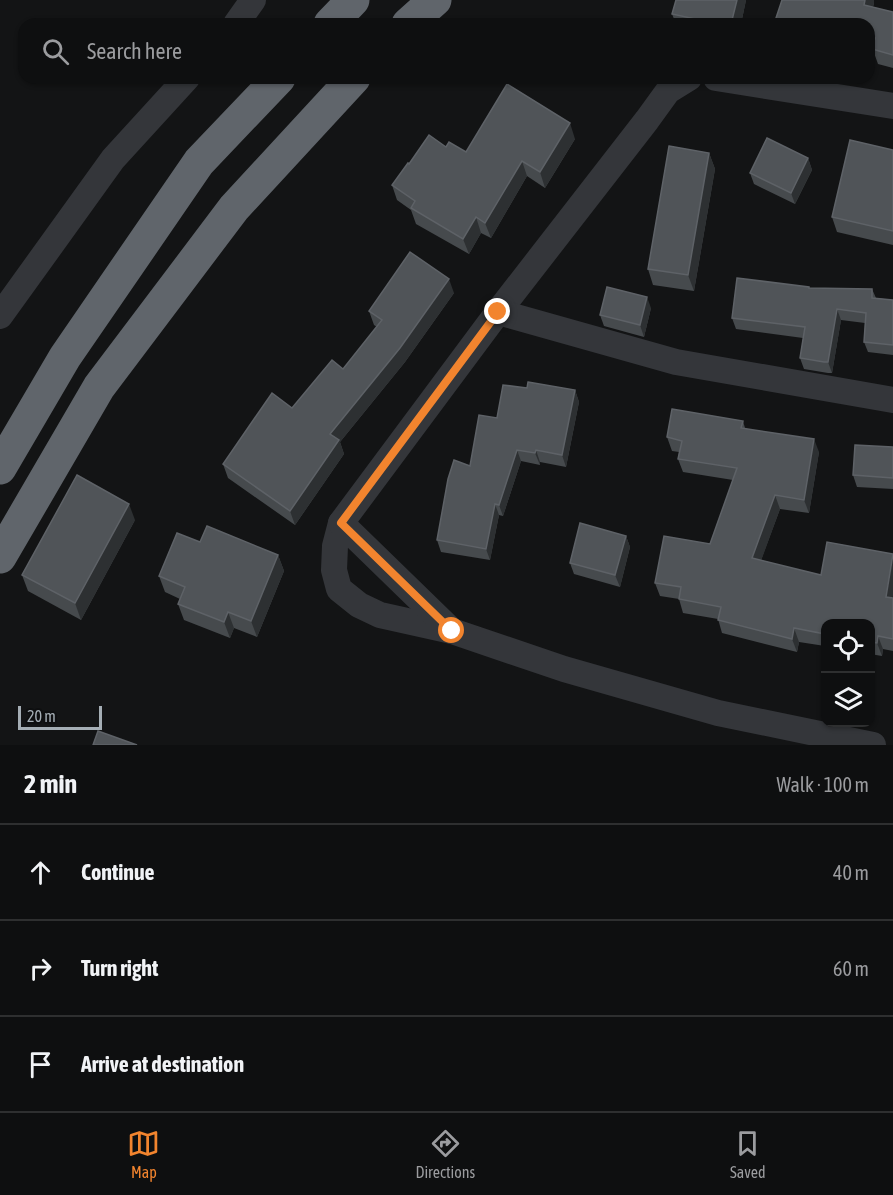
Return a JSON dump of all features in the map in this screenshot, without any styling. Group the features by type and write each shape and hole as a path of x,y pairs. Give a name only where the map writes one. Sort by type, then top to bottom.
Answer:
{"highway":[{"path":"336,18 353,0"},
{"path":"415,18 435,0"},
{"path":"0,468 65,357 199,162 273,84"},
{"path":"0,557 99,387 234,208 348,84"}],"street":[{"path":"240,18 253,0"},
{"path":"0,316 113,159 182,84"},
{"path":"679,84 668,91 498,312 341,523 335,546 334,562 339,589 359,605 380,615 452,631 564,669 718,713 873,745"},
{"path":"754,84 893,106"},
{"path":"498,312 676,362 893,400"},
{"path":"341,523 452,631"}],"building":[{"path":"676,0 737,0 732,18 690,18 672,14"},
{"path":"782,0 865,0 864,5 893,12 893,55 875,50 875,18 776,18"},
{"path":"507,84 570,123 540,172 522,161 485,223 476,217 463,239 411,208 415,201 392,185 429,135 446,147 449,142 466,152"},
{"path":"767,138 808,158 791,193 750,173"},
{"path":"850,140 893,150 893,231 832,217"},
{"path":"669,146 709,153 688,275 648,269"},
{"path":"410,252 449,279 400,348 330,434 339,440 290,511 223,464 272,393 292,408 332,360 343,369 382,320 369,311"},
{"path":"737,278 809,288 872,289 872,298 893,300 893,345 864,342 866,313 837,309 828,362 800,358 805,327 732,318"},
{"path":"607,287 647,297 640,325 600,315"},
{"path":"528,382 575,390 562,455 536,450 535,453 517,450 499,505 495,504 486,549 437,540 448,479 454,460 470,466 479,415 497,418 503,385 527,388"},
{"path":"672,409 743,421 741,428 814,439 804,500 775,495 752,558 821,575 827,542 893,554 886,597 893,598 893,639 878,636 877,643 875,643 875,619 821,619 821,633 794,628 792,639 718,620 721,607 679,599 681,587 655,583 664,536 710,544 737,468 678,459 682,441 667,437"},
{"path":"855,445 893,447 893,478 853,475"},
{"path":"77,475 129,504 75,603 22,575"},
{"path":"580,523 626,536 615,575 570,563"},
{"path":"207,526 278,555 251,621 228,612 224,622 178,604 185,587 159,576 177,533 200,542"},
{"path":"98,731 137,745 93,745"}],"route":[{"path":"452,631 341,523 498,312"}]}
